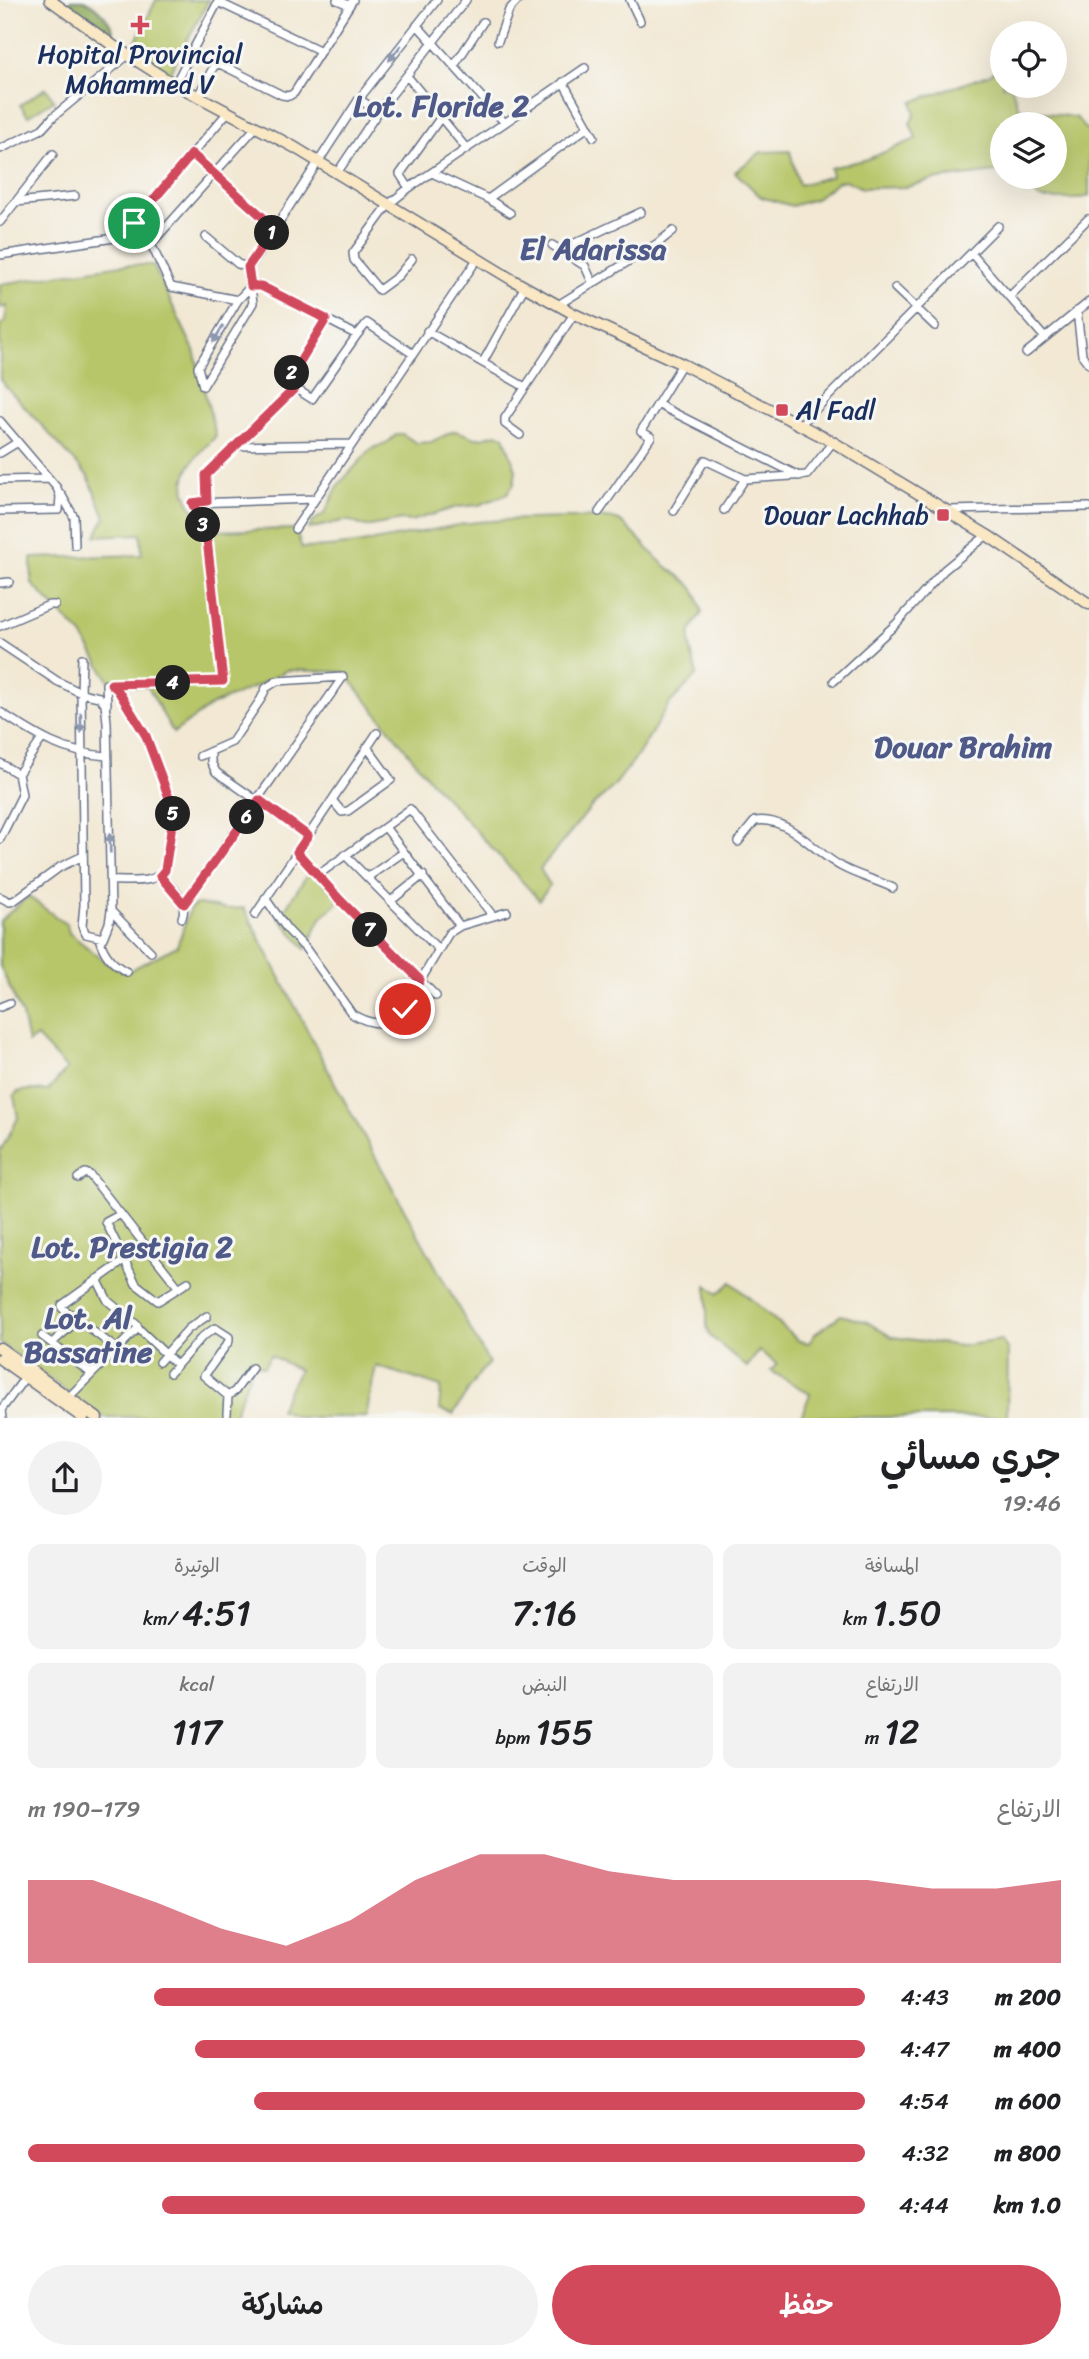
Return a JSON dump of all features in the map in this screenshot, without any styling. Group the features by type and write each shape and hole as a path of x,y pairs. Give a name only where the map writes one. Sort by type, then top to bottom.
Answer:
{"street":[{"path":"50,0 174,84 317,161 558,305 682,364 833,442 948,510 1089,604"},
{"path":"198,96 214,66 220,64 289,96 294,93 351,3 337,0"},
{"path":"357,335 261,286 251,286 238,300 198,367 203,386 253,303 251,286 248,267 359,99 438,0"},
{"path":"337,173 379,112 466,0"},
{"path":"631,0 640,21"},
{"path":"174,84 218,1 321,51"},
{"path":"498,41 509,10 517,1"},
{"path":"454,65 483,22"},
{"path":"417,25 503,122"},
{"path":"0,149 42,129 128,55"},
{"path":"412,259 398,276 379,290 354,260 354,253 390,204 409,188 585,68"},
{"path":"407,76 466,148"},
{"path":"563,82 594,137"},
{"path":"359,99 379,112"},
{"path":"0,255 121,237 228,112"},
{"path":"409,188 400,174 441,117"},
{"path":"238,300 171,287 151,246 256,127"},
{"path":"488,199 588,127"},
{"path":"192,154 275,228"},
{"path":"0,222 53,155"},
{"path":"432,173 488,199 510,214"},
{"path":"16,202 75,196"},
{"path":"565,253 573,244 641,212"},
{"path":"1009,297 1088,219"},
{"path":"801,424 998,226"},
{"path":"558,305 673,231"},
{"path":"206,237 238,264 248,267"},
{"path":"552,244 585,266 593,284"},
{"path":"971,253 1045,338"},
{"path":"295,529 478,258"},
{"path":"483,362 526,286"},
{"path":"895,288 934,326"},
{"path":"1026,353 1089,302"},
{"path":"1077,312 1082,355 1089,364"},
{"path":"520,435 505,424 505,418 574,314"},
{"path":"326,319 287,383 312,399 367,323 413,354"},
{"path":"427,331 525,387"},
{"path":"599,512 651,437 641,430 682,364"},
{"path":"207,501 206,475 294,389"},
{"path":"657,404 799,476"},
{"path":"0,421 59,491 74,517 75,545"},
{"path":"0,453 18,442"},
{"path":"674,511 705,460 745,479 807,475 833,442"},
{"path":"237,446 352,444"},
{"path":"0,481 49,479"},
{"path":"724,510 745,479"},
{"path":"0,511 59,510 59,491"},
{"path":"108,684 223,681 206,531 192,503 315,499"},
{"path":"948,510 1089,507"},
{"path":"834,681 896,624 944,570 987,535"},
{"path":"0,626 49,605 55,605"},
{"path":"0,643 57,681 103,700 107,712"},
{"path":"82,658 82,926 86,934 99,938 106,935 111,911 108,684"},
{"path":"182,918 184,904 343,677 277,681 266,688 232,742 200,756"},
{"path":"108,684 117,689 146,736 174,811 165,870 160,876 153,880 111,881"},
{"path":"0,712 42,739 82,754 107,755"},
{"path":"255,915 377,733"},
{"path":"0,837 22,795 18,774 42,739"},
{"path":"332,800 342,812 348,811 391,780 367,747"},
{"path":"211,751 211,762 216,772 308,836"},
{"path":"0,763 18,774"},
{"path":"317,874 410,808 494,916"},
{"path":"738,842 755,821 766,821 803,837 844,869 894,888"},
{"path":"385,827 460,926"},
{"path":"297,852 436,996"},
{"path":"368,877 404,852"},
{"path":"345,855 438,949"},
{"path":"0,897 10,902 15,900 61,867 83,856"},
{"path":"392,900 423,875"},
{"path":"160,876 184,904"},
{"path":"265,898 287,929 306,949 352,1014 362,1020 390,1023 398,1018 449,933 460,926 507,912"},
{"path":"111,911 151,952"},
{"path":"99,938 103,952 114,965 127,972"},
{"path":"0,1007 10,1003"},
{"path":"78,1178 82,1174 90,1175 179,1288"},
{"path":"121,1214 106,1222 136,1283 158,1301 188,1282"},
{"path":"117,1349 62,1308 62,1305 125,1260"},
{"path":"97,1279 108,1301 137,1325 177,1365"},
{"path":"159,1362 188,1329 207,1316"},
{"path":"52,1343 78,1320"},
{"path":"69,1397 138,1328"},
{"path":"170,1373 202,1336 215,1328 219,1329 229,1337 229,1341 204,1376 228,1396"},
{"path":"42,1336 92,1374"},
{"path":"0,1348 97,1418"},
{"path":"0,1359 83,1418"},
{"path":"228,1396 252,1368"},
{"path":"2,1418 1,1410 26,1376"},
{"path":"227,1414 228,1396"}],"green space":[{"path":"71,0 83,0 99,10 112,28 114,39 70,8"},
{"path":"156,0 209,0 169,74 161,66 132,49"},
{"path":"990,74 990,98 1015,98 1019,108 1042,112 990,112 990,173 931,180 907,187 862,188 845,180 837,182 815,199 792,206 761,197 735,172 761,152 790,151 799,185 832,176 830,168 868,159 916,139 910,123 915,114 912,102"},
{"path":"46,88 54,100 28,116 20,105"},
{"path":"1067,116 1077,118 1084,128 1089,130 1089,196 1077,199 1038,197 1032,189 1067,189"},
{"path":"121,265 153,265 194,350 216,436 193,461 184,484 188,501 206,531 295,529 302,548 365,542 482,522 608,518 624,524 661,562 688,582 696,593 702,613 692,629 690,642 697,675 669,704 638,755 614,786 592,806 540,869 550,885 539,900 430,780 344,672 287,670 212,705 173,733 148,687 111,684 82,635 32,584 31,558 142,555 141,534 96,536 105,517 88,476 0,380 0,325 5,322 7,306 0,308 0,284"},
{"path":"454,431 476,438 497,434 504,436 516,470 514,484 507,494 479,505 457,507 411,521 402,520 365,527 351,521 342,521 309,529 312,522 325,513 339,484 371,449 388,442 397,434 417,443 431,442"},
{"path":"311,869 340,900 321,918 306,949 279,918"},
{"path":"28,896 67,925 69,933 106,962 127,972 177,946 191,907 198,904 225,909 244,908 339,1091 489,1363 453,1414 439,1410 441,1387 376,1366 366,1417 298,1417 279,1409 299,1370 270,1355 264,1367 254,1363 233,1417 102,1417 0,1343 0,1152 18,1118 14,1096 17,1092 48,1091 67,1069 37,1037 28,1043 22,1015 0,966 0,921"},
{"path":"731,1282 799,1341 809,1343 815,1334 841,1315 867,1322 892,1337 961,1346 1001,1340 1008,1350 1007,1417 801,1417 810,1394 771,1371 777,1364 759,1351 747,1367 710,1336 707,1328 707,1285 718,1294"}],"place":[{"name":"Hopital Provincial Mohammed V","path":"140,25"},
{"name":"Al Fadl","path":"782,410"},
{"name":"Douar Lachhab","path":"943,515"}],"district":[{"name":"Lot. Floride 2","path":"441,106"},
{"name":"El Adarissa","path":"593,249"},
{"name":"Douar Brahim","path":"963,747"},
{"name":"Lot. Prestigia 2","path":"132,1247"},
{"name":"Lot. Al Bassatine","path":"88,1335"}],"route":[{"path":"134,223 192,154 275,228 248,267 251,286 261,286 326,319 287,383 294,389 206,475 207,501 192,503 206,531 223,681 111,684 117,689 146,736 174,811 165,870 160,876 184,904 259,800 308,836 297,852 340,900 420,980 405,1009"}]}
